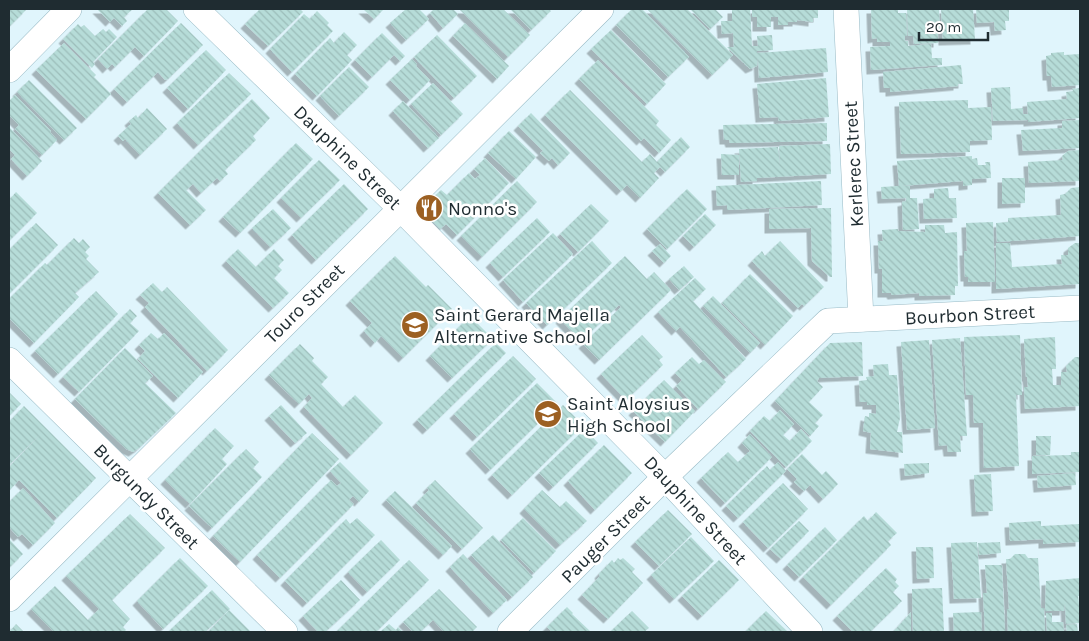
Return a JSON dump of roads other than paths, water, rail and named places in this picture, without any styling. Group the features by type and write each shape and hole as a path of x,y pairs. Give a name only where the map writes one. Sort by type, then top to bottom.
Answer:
{"street":[{"path":"9,70 69,9"},
{"name":"Dauphine Street","path":"196,9 400,208 665,477 810,632"},
{"name":"Touro Street","path":"9,599 129,477 601,9"},
{"name":"Kerlerec Street","path":"846,9 860,319"},
{"name":"Bourbon Street","path":"860,319 1080,308"},
{"name":"Pauger Street","path":"510,632 665,477 828,321 860,319"},
{"name":"Burgundy Street","path":"9,360 285,632"}],"place":[{"name":"Nonno's","path":"429,208"},
{"name":"Saint Gerard Majella Alternative School","path":"415,325"},
{"name":"Saint Aloysius High School","path":"548,414"}]}
